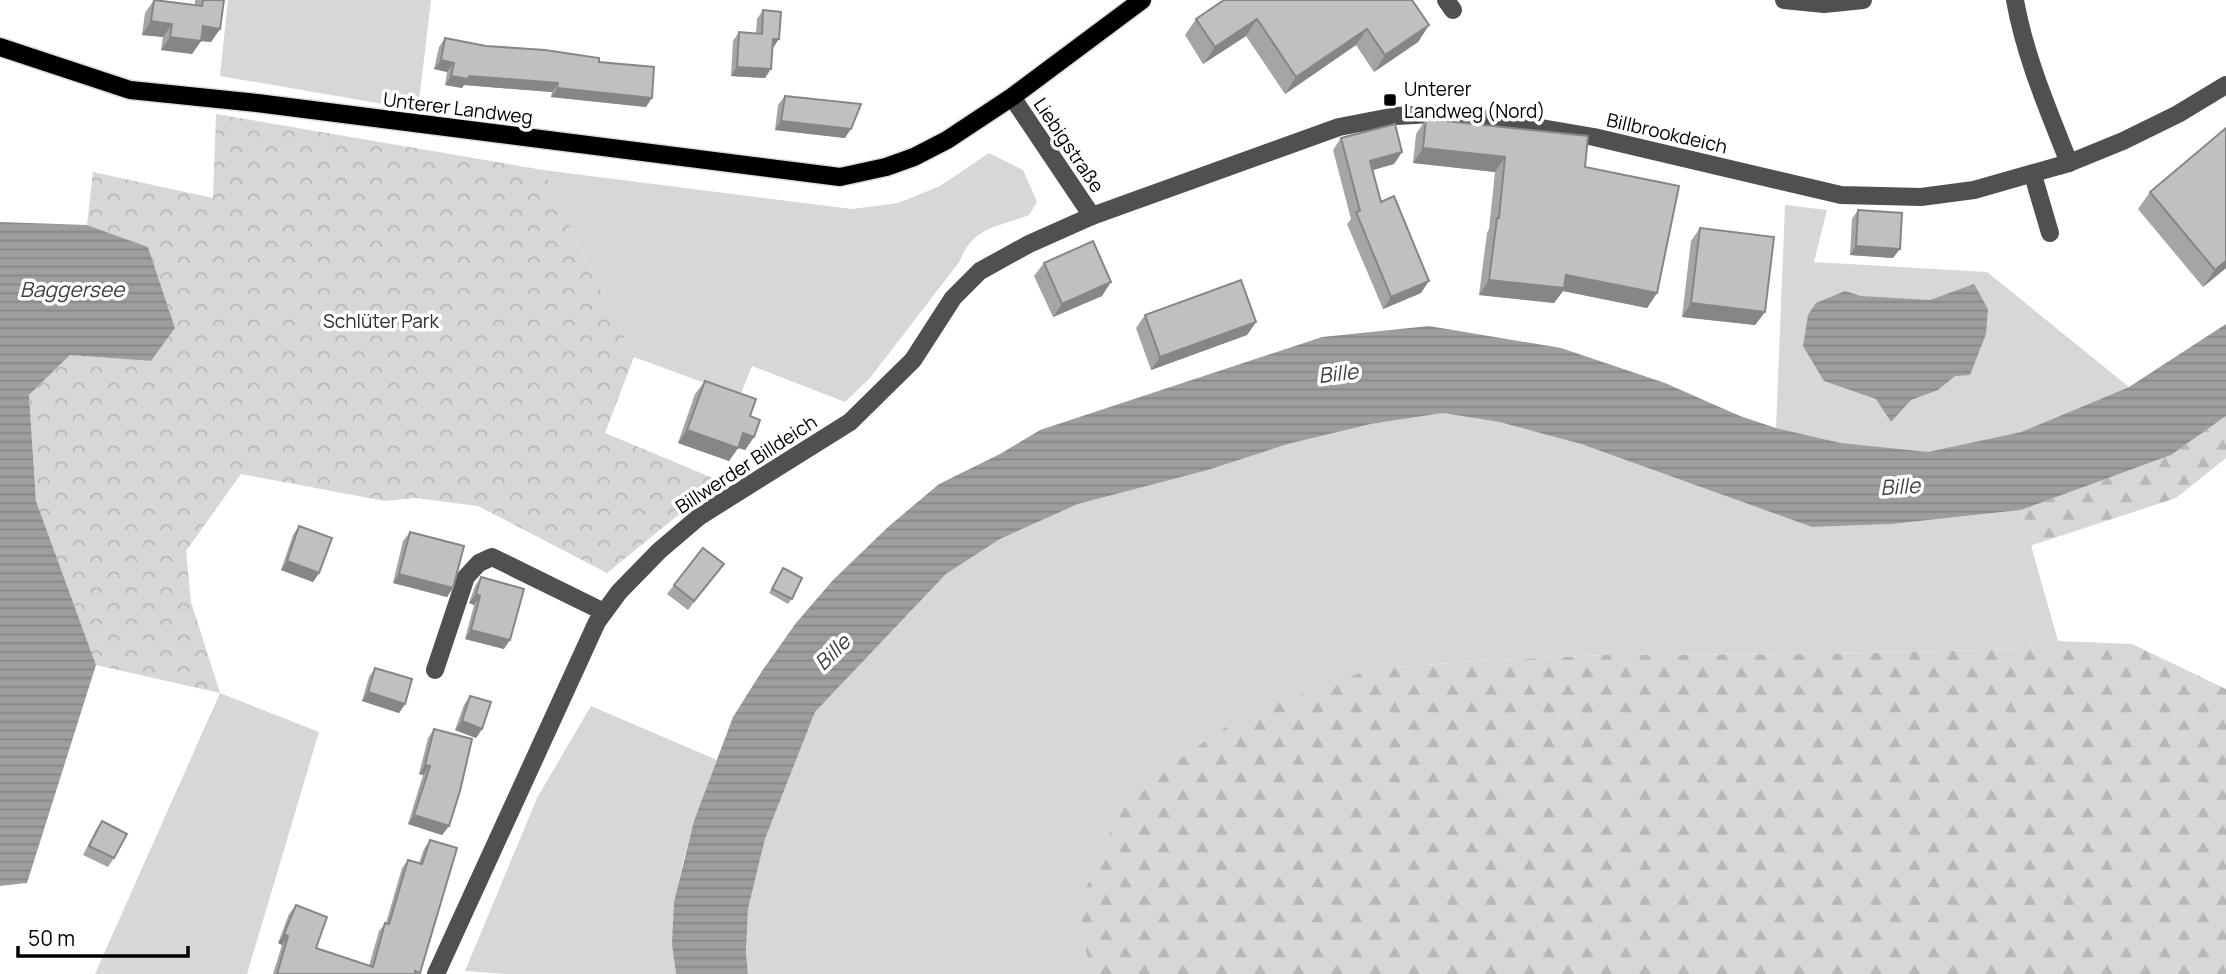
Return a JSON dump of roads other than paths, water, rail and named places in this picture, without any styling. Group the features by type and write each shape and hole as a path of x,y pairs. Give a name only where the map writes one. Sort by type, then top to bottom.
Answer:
{"main road":[{"name":"Liebigstraße","path":"914,157 947,140 1012,97 1142,0"},
{"name":"Unterer Landweg","path":"0,47 130,90 257,103 823,176 839,177 859,173 914,157"}],"street":[{"path":"1794,1 1863,0"},
{"path":"2015,0 2020,29 2036,82 2069,163"},
{"name":"Billbrookdeich","path":"1091,216 1339,127 1396,116 1452,113 1594,137 1841,195 1921,197 1974,190 2069,163 2178,114 2226,85"},
{"name":"Liebigstraße","path":"1012,97 1091,216"},
{"path":"2033,175 2050,233"},
{"name":"Billwerder Billdeich","path":"436,974 597,622 619,592 659,551 700,516 850,422 913,359 953,299 980,271 1091,216"},
{"path":"435,670 466,578 479,564 492,558 604,612"}],"water":[{"name":"Baggersee","path":"0,222 87,225 148,247 175,328 151,361 70,355 29,395 36,501 96,665 27,883 0,886"},
{"path":"1974,284 1988,309 1986,334 1970,375 1955,376 1938,390 1911,400 1891,422 1876,399 1824,381 1803,346 1808,315 1816,303 1845,291 1861,296 1930,300"},
{"name":"Bille","path":"2226,324 2226,416 2171,455 2021,510 1892,524 1812,527 1581,444 1499,422 1443,413 1371,424 1288,444 1208,470 1078,504 1000,539 946,574 815,712 765,839 748,909 748,974 676,974 672,944 674,902 694,821 733,717 762,671 796,623 833,580 888,527 939,484 1000,454 1040,430 1322,337 1429,326 1561,348 1665,383 1740,416 1776,428 1841,443 1928,452 2021,432 2129,387"}],"place":[{"name":"Unterer Landweg (Nord)","path":"1390,100"}],"park label":[{"name":"Schlüter Park","path":"381,321"}]}
